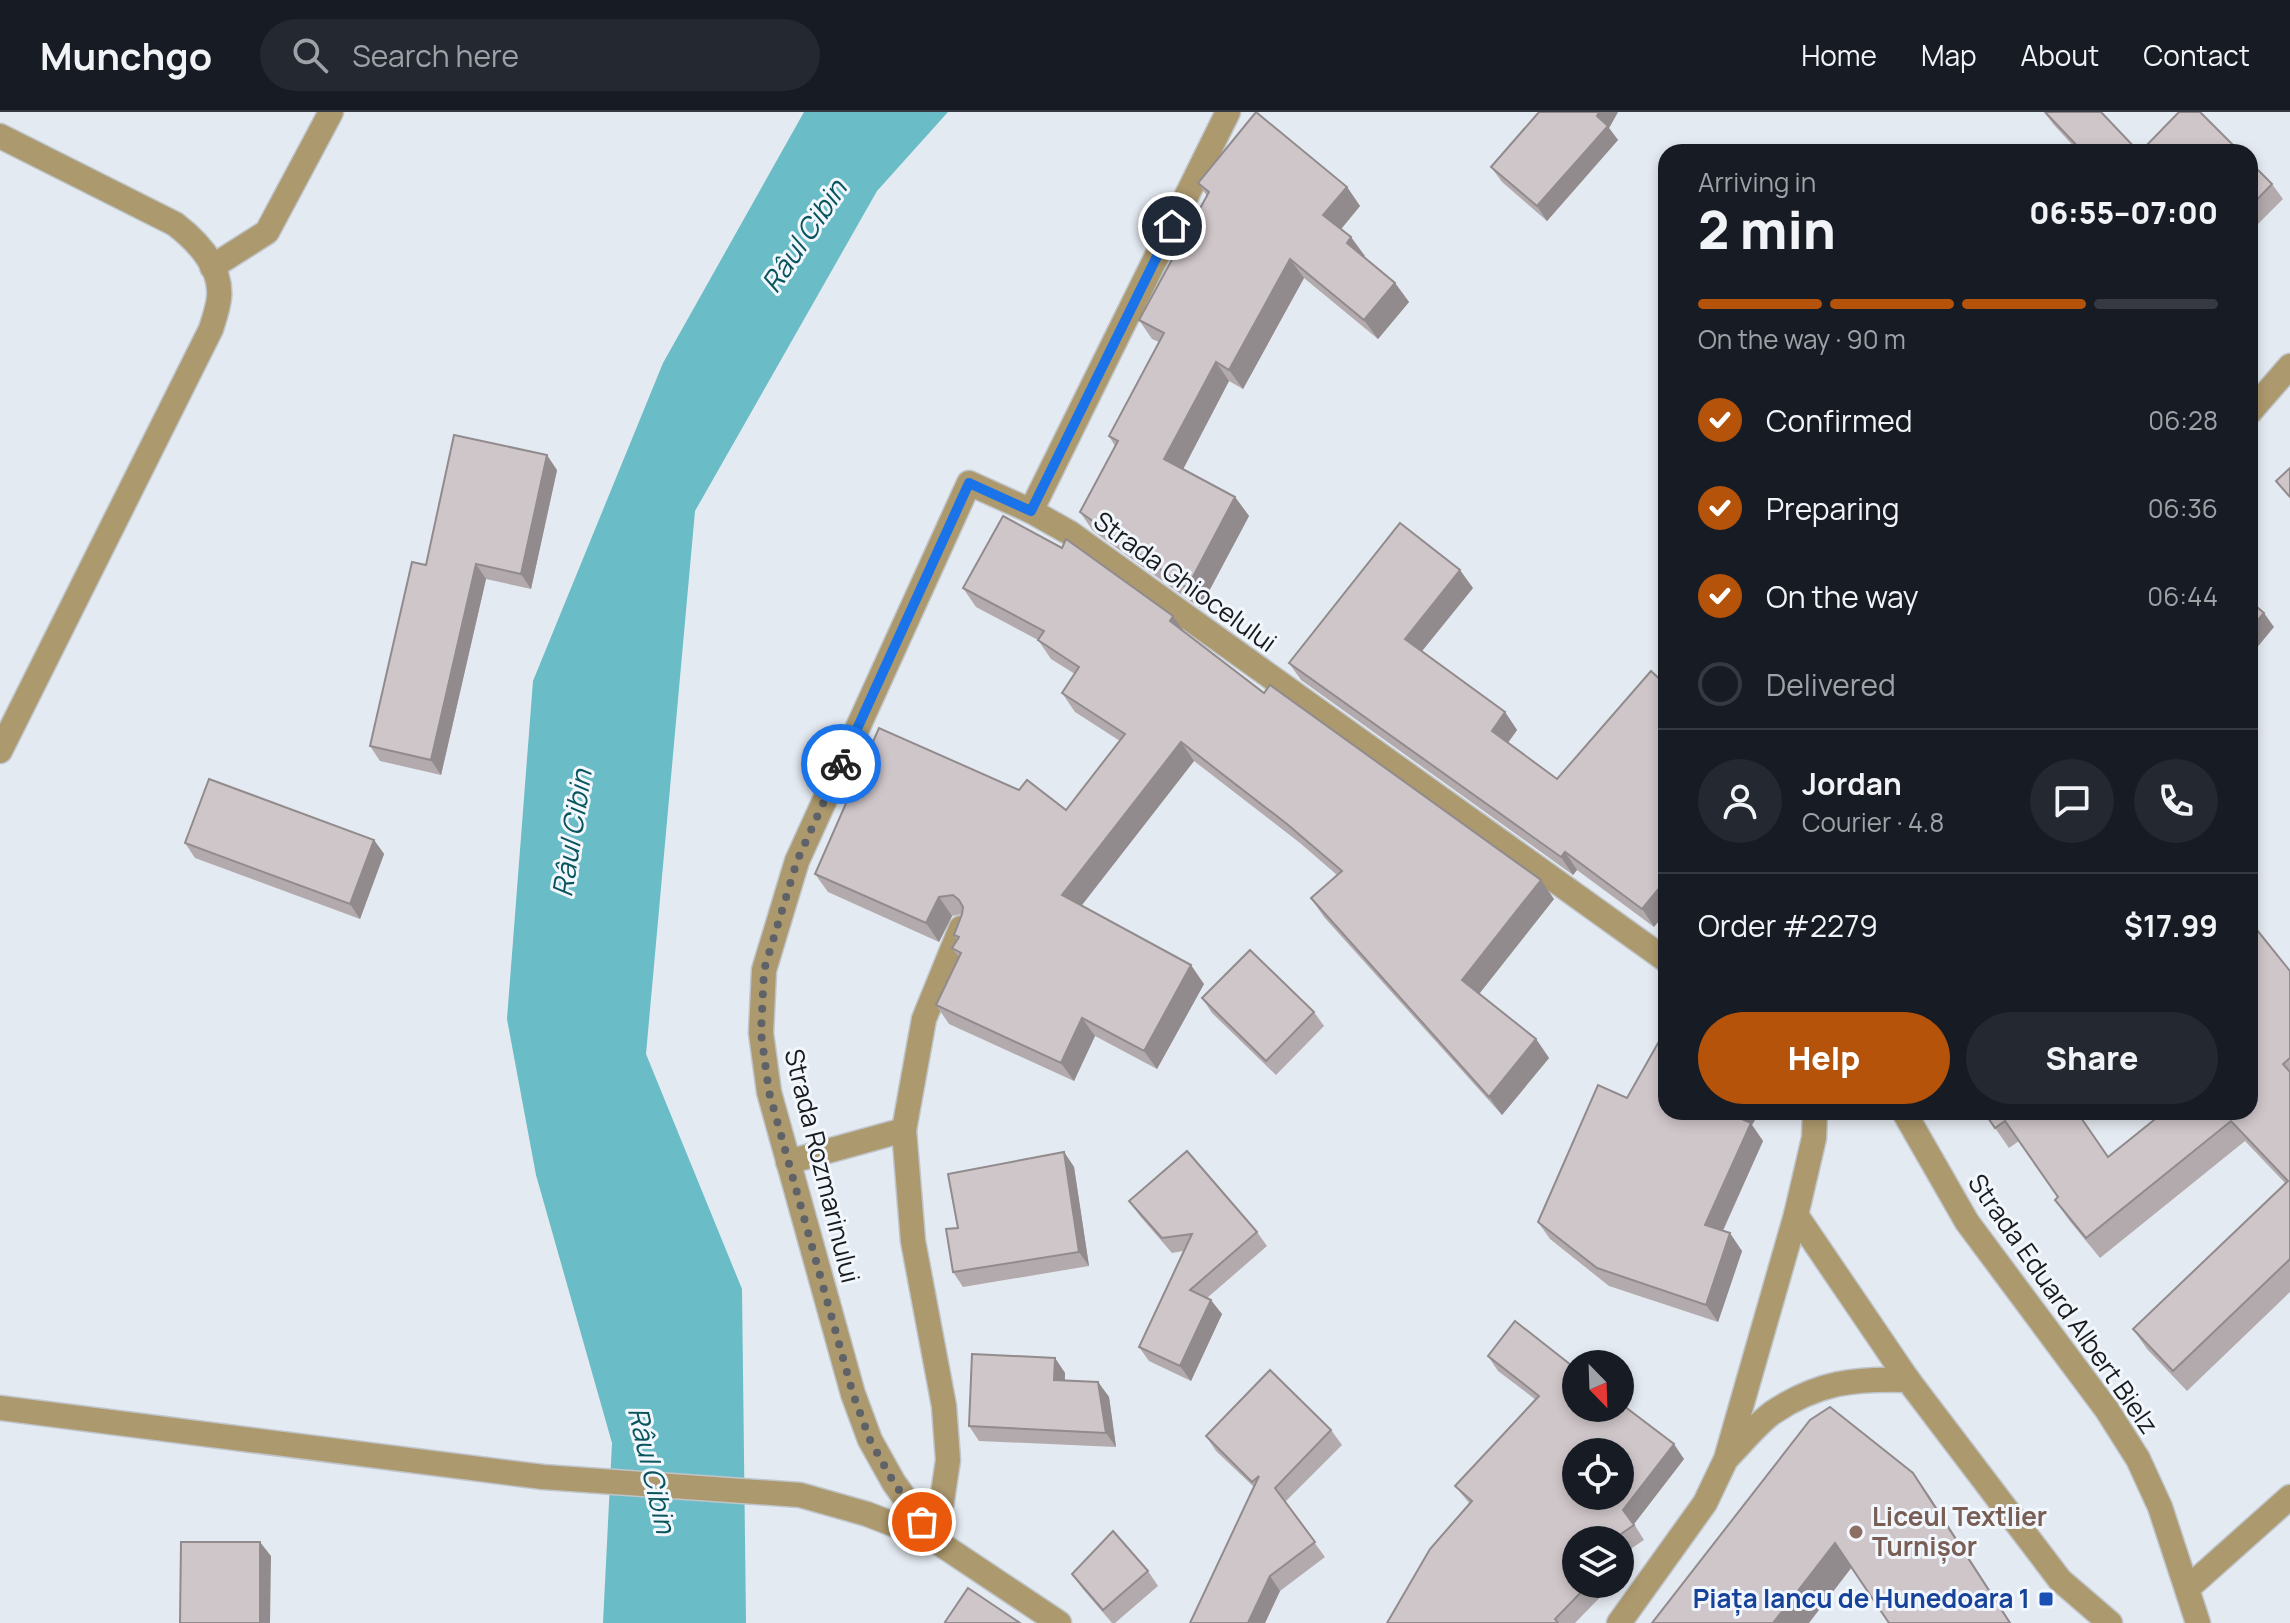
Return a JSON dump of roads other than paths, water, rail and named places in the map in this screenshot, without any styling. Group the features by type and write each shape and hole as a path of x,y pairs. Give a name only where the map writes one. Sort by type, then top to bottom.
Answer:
{"street":[{"path":"212,267 267,232 331,112"},
{"path":"1031,511 1228,112"},
{"path":"0,136 175,224 199,243 212,267 219,295 211,329 0,751"},
{"path":"2258,403 2290,366"},
{"name":"Strada Ghiocelului","path":"969,483 1031,511 1070,533 1658,954"},
{"name":"Strada Rozmarinului","path":"969,483 797,861 764,970 761,1033 769,1092 853,1394 870,1440 894,1483 936,1541 1059,1623"},
{"path":"0,1408 543,1477 800,1495 867,1514 936,1541 948,1460 944,1406 913,1241 904,1130 924,1019 961,928"},
{"path":"1619,1623 1705,1503 1726,1459 1796,1215 1814,1138 1815,1120"},
{"name":"Strada Eduard Albert Bielz","path":"1909,1120 1967,1222 2107,1410 2138,1459 2160,1507 2198,1623"},
{"path":"788,1162 904,1130"},
{"path":"1796,1215 1908,1380 2060,1580 2110,1623"},
{"path":"1726,1459 1771,1414 1811,1391 1862,1378 1908,1380"},
{"path":"2188,1588 2290,1497"}],"water":[{"name":"Râul Cibin","path":"804,112 948,112 877,191 695,511 646,1054 742,1289 746,1623 603,1623 612,1443 536,1175 507,1019 533,681 663,363"}],"place":[{"name":"Liceul Textlier Turnișor","path":"1856,1532"},
{"name":"Piața Iancu de Hunedoara 1","path":"2046,1599"}]}
